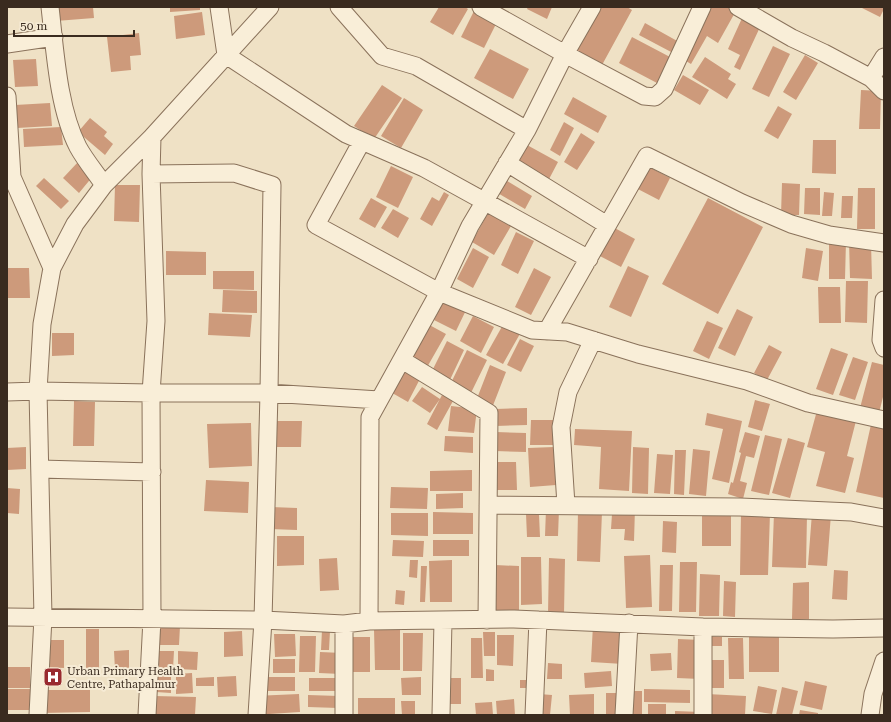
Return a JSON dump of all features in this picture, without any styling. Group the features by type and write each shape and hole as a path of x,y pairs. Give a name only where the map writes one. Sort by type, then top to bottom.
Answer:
{"street":[{"path":"50,7 66,116 78,148 104,185"},
{"path":"219,7 226,55 346,134 424,168 589,259"},
{"path":"38,715 43,617 38,391 42,324 52,268 74,224 104,185 152,137 270,7"},
{"path":"339,7 382,56 416,66 527,130"},
{"path":"481,7 644,96 655,97 664,89 702,7"},
{"path":"369,621 370,417 439,292 470,226 527,130 565,54 592,7"},
{"path":"738,7 792,38 824,52 870,78 884,91"},
{"path":"7,44 54,37"},
{"path":"870,78 884,58"},
{"path":"7,96 10,181 52,268"},
{"path":"147,715 152,619 151,393 156,322 151,174 152,137"},
{"path":"362,141 316,225 439,292 532,330 567,332 638,354 747,381 808,403 884,420"},
{"path":"547,330 647,156 742,203 791,224 829,235 884,243"},
{"path":"507,163 606,225"},
{"path":"151,174 234,174 272,185 269,393 263,620 257,715"},
{"path":"884,300 881,340 884,348"},
{"path":"566,505 561,427 568,392 593,340"},
{"path":"402,360 489,412 487,620"},
{"path":"7,392 269,393 379,400"},
{"path":"40,469 152,472"},
{"path":"488,505 740,506 851,512 884,518"},
{"path":"7,617 263,620 344,624 369,621 538,620 704,627 833,629 884,628"},
{"path":"441,715 443,620"},
{"path":"534,715 538,620"},
{"path":"344,624 344,715"},
{"path":"624,715 629,624"},
{"path":"703,715 704,627"},
{"path":"870,715 873,694 884,661"}],"building":[{"path":"55,7 93,7 94,18 56,21"},
{"path":"170,7 200,7 200,10 170,12"},
{"path":"439,7 465,7 468,9 453,35 430,22"},
{"path":"528,7 552,7 547,19 527,9"},
{"path":"585,7 627,7 632,10 602,65 565,43"},
{"path":"709,7 734,7 737,9 718,43 707,36 691,64 681,58"},
{"path":"860,7 884,7 884,9 880,17"},
{"path":"475,9 498,20 484,48 461,37"},
{"path":"202,12 205,35 176,39 174,16"},
{"path":"743,16 761,25 740,70 734,67 740,55 728,49"},
{"path":"645,23 679,42 673,53 639,35"},
{"path":"139,33 141,55 130,56 131,70 111,72 107,37"},
{"path":"632,37 670,57 657,83 619,63"},
{"path":"773,46 790,54 769,97 752,89"},
{"path":"490,49 529,69 513,99 474,78"},
{"path":"805,55 818,63 796,100 783,92"},
{"path":"705,57 731,74 728,79 736,84 727,99 692,77"},
{"path":"36,59 38,86 15,87 13,60"},
{"path":"683,75 709,90 700,105 674,90"},
{"path":"382,85 402,98 374,139 354,126"},
{"path":"861,90 881,91 880,129 859,129"},
{"path":"573,97 607,116 598,133 564,114"},
{"path":"404,98 423,110 401,148 381,136"},
{"path":"50,103 52,126 17,128 15,105"},
{"path":"778,106 792,114 778,139 764,131"},
{"path":"90,118 107,132 104,136 113,144 105,155 78,132"},
{"path":"564,122 574,128 560,156 550,150"},
{"path":"61,127 63,145 24,147 23,129"},
{"path":"581,133 595,142 577,170 564,162"},
{"path":"813,140 836,140 836,174 812,173"},
{"path":"527,145 558,162 548,181 517,164"},
{"path":"78,162 93,176 79,193 63,178"},
{"path":"645,165 670,178 659,200 634,187"},
{"path":"391,166 413,177 398,208 376,197"},
{"path":"44,178 69,201 61,209 36,186"},
{"path":"504,179 532,196 525,209 496,192"},
{"path":"782,183 800,184 799,215 781,215"},
{"path":"115,185 140,185 139,222 114,221"},
{"path":"805,188 820,188 820,215 804,214"},
{"path":"858,188 875,188 875,229 857,229"},
{"path":"444,192 449,195 432,226 420,219 432,197 439,201"},
{"path":"824,192 834,193 832,216 822,216"},
{"path":"842,196 853,196 852,218 841,218"},
{"path":"371,198 387,207 375,228 359,219"},
{"path":"708,198 763,227 718,314 662,284"},
{"path":"393,209 409,218 398,238 381,228"},
{"path":"488,213 511,226 494,255 472,242"},
{"path":"611,226 635,239 621,267 596,254"},
{"path":"516,232 534,241 518,274 501,265"},
{"path":"849,240 871,243 872,279 850,278"},
{"path":"846,241 845,279 829,279 829,242"},
{"path":"473,248 489,257 473,288 457,279"},
{"path":"806,248 823,251 818,281 802,278"},
{"path":"166,251 206,252 206,275 166,275"},
{"path":"628,266 649,276 631,317 609,307"},
{"path":"7,268 29,268 30,298 7,298"},
{"path":"534,268 551,277 531,315 515,307"},
{"path":"213,271 254,271 254,290 213,289"},
{"path":"846,281 868,281 867,323 845,322"},
{"path":"818,287 840,287 841,323 819,323"},
{"path":"223,290 257,291 257,313 222,312"},
{"path":"447,295 468,306 456,331 434,320"},
{"path":"737,309 753,317 735,356 718,348"},
{"path":"209,313 252,315 250,337 208,335"},
{"path":"473,316 494,327 481,353 460,341"},
{"path":"707,321 723,328 709,359 693,351"},
{"path":"424,322 446,334 426,369 404,357"},
{"path":"504,323 521,332 503,364 486,355"},
{"path":"52,333 74,333 74,355 52,356"},
{"path":"520,339 534,346 521,372 507,365"},
{"path":"447,341 464,350 448,384 430,375"},
{"path":"769,345 782,352 767,380 754,373"},
{"path":"831,348 848,354 833,395 816,389"},
{"path":"467,350 487,360 469,397 449,387"},
{"path":"853,357 868,362 855,400 839,395"},
{"path":"872,362 884,365 884,393 879,413 860,408"},
{"path":"402,363 422,375 408,402 387,390"},
{"path":"490,365 506,372 492,408 476,401"},
{"path":"422,387 440,399 430,413 412,401"},
{"path":"442,395 453,401 437,430 427,424"},
{"path":"755,400 770,404 762,431 748,427"},
{"path":"74,401 95,402 94,446 73,446"},
{"path":"451,406 477,409 474,433 448,431"},
{"path":"818,407 857,417 847,456 854,458 845,493 816,486 825,452 807,447"},
{"path":"527,408 527,425 496,426 496,409"},
{"path":"707,413 742,421 729,483 712,479 723,429 705,425"},
{"path":"531,420 554,420 554,445 530,445"},
{"path":"872,420 884,423 884,498 856,492"},
{"path":"274,421 302,421 301,447 274,447"},
{"path":"251,423 252,466 209,468 207,424"},
{"path":"575,429 632,431 629,491 599,489 601,447 574,445"},
{"path":"496,432 526,433 526,452 495,451"},
{"path":"745,432 760,436 754,458 746,456 740,481 747,483 743,499 728,494 731,482 733,483 741,453 739,452"},
{"path":"765,435 782,439 769,495 751,491"},
{"path":"445,436 473,437 473,453 444,451"},
{"path":"788,438 805,443 790,498 772,493"},
{"path":"26,447 26,469 7,470 7,448"},
{"path":"554,447 556,485 530,487 528,448"},
{"path":"633,447 649,448 648,494 632,493"},
{"path":"693,449 710,451 706,496 689,494"},
{"path":"675,450 686,450 684,495 674,494"},
{"path":"657,454 673,455 670,494 654,493"},
{"path":"495,462 516,462 517,490 495,490"},
{"path":"472,470 472,491 430,491 430,471"},
{"path":"206,480 249,482 248,513 204,511"},
{"path":"391,487 428,488 427,509 390,508"},
{"path":"7,488 20,489 19,514 7,513"},
{"path":"463,493 463,508 436,509 436,494"},
{"path":"271,507 297,508 297,530 270,529"},
{"path":"635,508 634,541 624,540 625,529 611,529 612,514"},
{"path":"546,509 559,509 558,536 545,536"},
{"path":"578,511 602,512 600,562 577,561"},
{"path":"433,512 473,513 473,534 433,534"},
{"path":"391,513 428,513 428,536 391,535"},
{"path":"741,513 770,513 768,575 740,575"},
{"path":"774,513 807,514 806,568 772,567"},
{"path":"812,513 831,514 827,566 808,565"},
{"path":"526,514 539,514 540,537 527,537"},
{"path":"702,514 731,515 731,546 702,546"},
{"path":"663,521 677,522 676,553 662,552"},
{"path":"277,536 304,536 304,565 277,566"},
{"path":"393,540 424,541 423,557 392,556"},
{"path":"433,540 469,540 469,556 433,556"},
{"path":"650,555 652,607 626,608 624,556"},
{"path":"521,557 541,557 542,604 521,605"},
{"path":"337,558 339,590 320,591 319,559"},
{"path":"549,558 565,559 564,614 548,614"},
{"path":"410,560 418,560 417,578 409,577"},
{"path":"452,560 452,602 430,602 429,561"},
{"path":"680,562 697,562 696,612 679,612"},
{"path":"495,565 519,566 519,613 495,613"},
{"path":"660,565 673,565 672,611 659,611"},
{"path":"421,566 427,566 425,602 420,602"},
{"path":"834,570 848,571 847,600 832,599"},
{"path":"700,574 720,575 719,616 699,616"},
{"path":"724,581 736,582 735,617 723,616"},
{"path":"809,582 809,619 792,619 793,583"},
{"path":"396,590 405,591 404,605 395,604"},
{"path":"156,625 180,626 179,645 155,645"},
{"path":"593,625 625,626 623,664 591,662"},
{"path":"86,629 99,629 99,671 86,671"},
{"path":"374,629 400,629 400,670 375,670"},
{"path":"322,630 330,631 329,650 321,650"},
{"path":"242,631 243,656 224,657 224,632"},
{"path":"749,631 779,631 779,672 749,672"},
{"path":"483,632 495,632 495,656 484,656"},
{"path":"403,633 423,633 422,671 403,671"},
{"path":"274,634 295,634 296,656 275,657"},
{"path":"497,635 514,635 513,666 497,665"},
{"path":"300,636 316,636 315,672 299,672"},
{"path":"705,636 722,637 722,646 705,646"},
{"path":"352,637 370,637 370,672 353,672"},
{"path":"471,638 482,638 483,678 471,678"},
{"path":"728,638 743,638 744,679 729,679"},
{"path":"678,639 701,640 700,679 677,678"},
{"path":"44,640 64,640 64,668 43,667"},
{"path":"129,650 129,669 115,670 114,651"},
{"path":"159,651 174,651 173,669 159,668"},
{"path":"178,651 198,652 197,670 178,669"},
{"path":"320,652 342,653 341,674 319,673"},
{"path":"671,653 672,670 651,671 650,654"},
{"path":"273,659 295,659 295,673 273,673"},
{"path":"710,660 724,660 724,688 710,688"},
{"path":"548,663 562,664 562,679 547,679"},
{"path":"7,667 30,667 30,688 7,688"},
{"path":"486,669 494,670 494,681 486,681"},
{"path":"611,671 612,686 585,688 584,673"},
{"path":"157,672 171,673 171,693 156,692"},
{"path":"192,673 193,693 176,694 176,674"},
{"path":"236,676 237,696 218,697 217,677"},
{"path":"214,677 214,686 196,686 196,678"},
{"path":"264,677 295,677 295,691 264,691"},
{"path":"421,677 421,695 402,695 401,678"},
{"path":"309,678 339,678 339,691 309,691"},
{"path":"449,678 461,678 461,704 449,704"},
{"path":"520,680 527,680 528,688 520,688"},
{"path":"805,681 827,686 822,710 800,705"},
{"path":"758,686 777,690 772,714 753,711"},
{"path":"782,687 798,691 792,715 776,715"},
{"path":"7,689 30,689 30,710 7,710"},
{"path":"644,689 690,690 690,703 644,702"},
{"path":"42,690 90,690 90,712 42,713"},
{"path":"629,691 642,691 642,715 629,715"},
{"path":"606,693 617,693 617,715 606,715"},
{"path":"299,694 300,712 254,715 253,696"},
{"path":"539,694 552,695 550,715 537,714"},
{"path":"594,694 594,715 570,715 569,695"},
{"path":"707,694 746,696 745,715 706,714"},
{"path":"308,695 339,696 338,708 308,707"},
{"path":"154,696 196,697 195,715 153,715"},
{"path":"358,698 395,698 395,715 358,715"},
{"path":"514,699 515,715 497,715 496,701"},
{"path":"401,701 415,701 415,715 402,715"},
{"path":"492,702 493,715 476,715 475,703"},
{"path":"648,704 666,704 666,715 648,715"},
{"path":"800,710 818,713 818,715 799,715"},
{"path":"675,711 701,712 701,715 675,715"}],"place":[{"name":"Urban Primary Health Centre, Pathapalmur","path":"53,677"}]}
